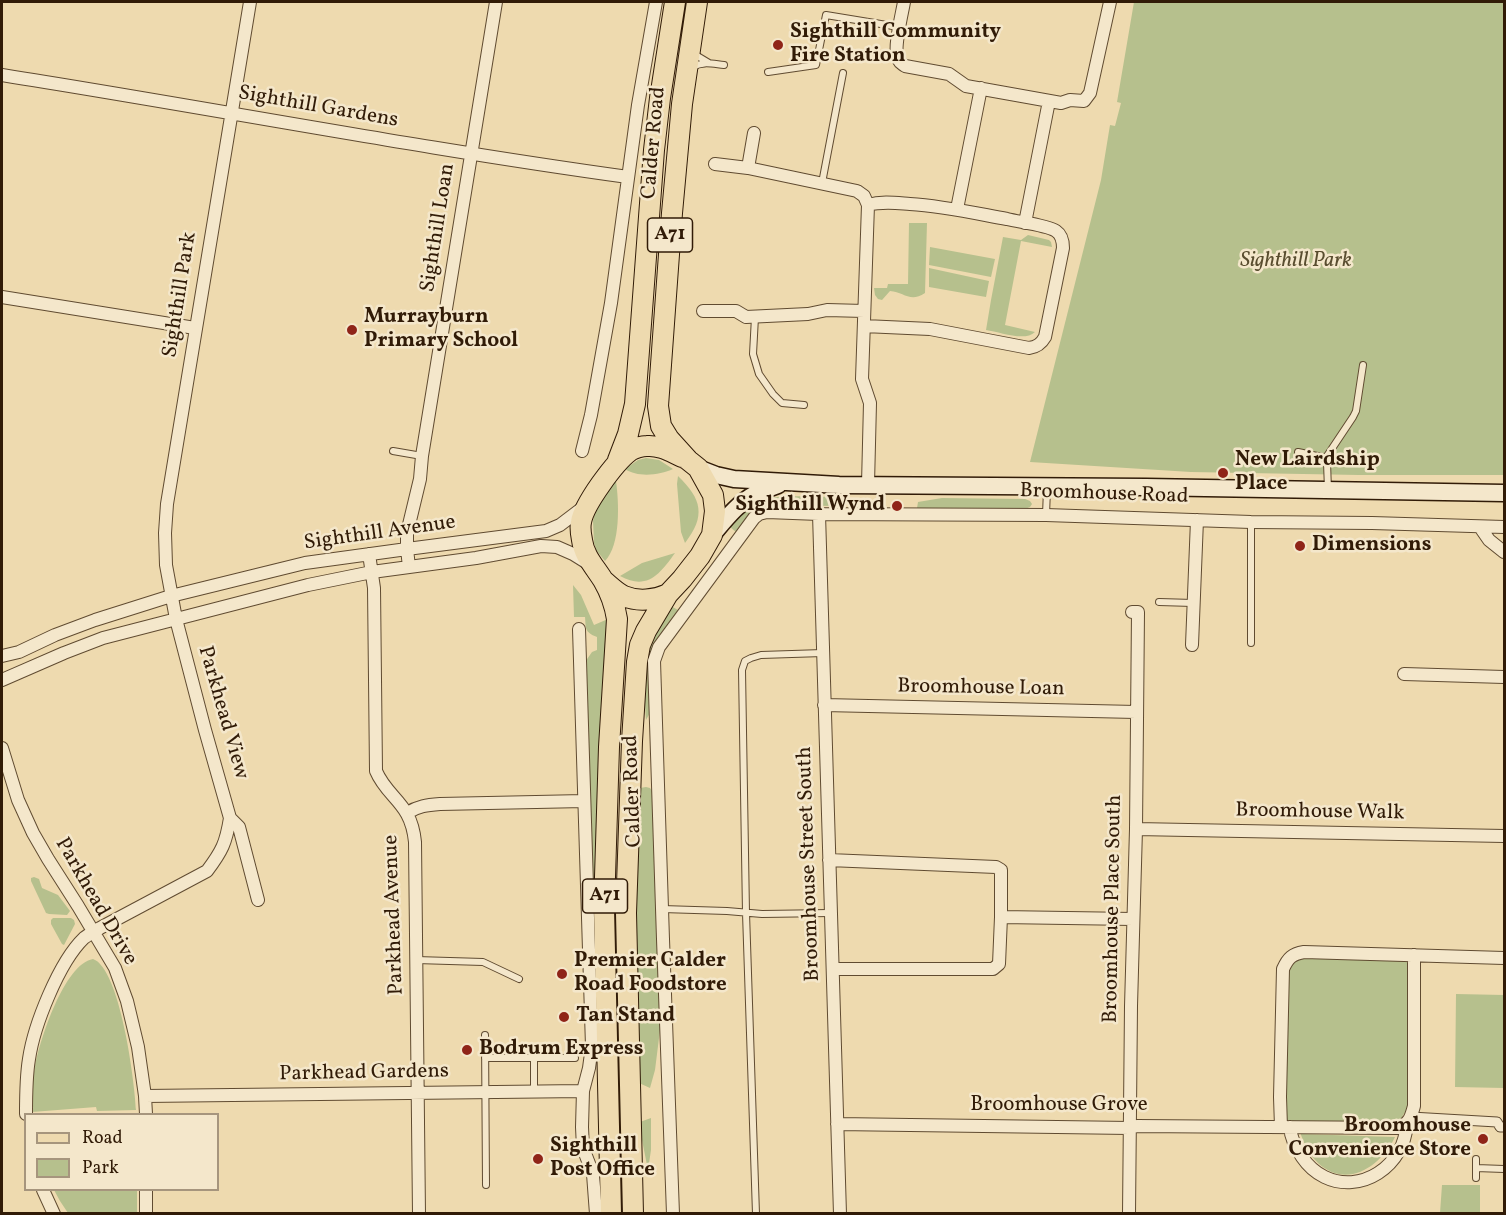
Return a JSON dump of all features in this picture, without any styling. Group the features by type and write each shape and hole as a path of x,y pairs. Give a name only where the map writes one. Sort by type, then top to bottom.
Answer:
{"main road":[{"name":"Calder Road","path":"633,1214 626,951 632,741 637,662 640,645 646,631 668,594 700,556 712,535 715,511 713,495 693,464 669,439 661,426 658,406 677,156 686,72 675,2"},
{"name":"Calder Road","path":"611,1214 604,909 609,747 617,619 615,608 585,552 581,522 588,503 617,462 628,434 635,404 660,98 681,38 697,2"},
{"name":"Calder Road","path":"617,462 632,450 648,446 662,448 693,464"},
{"name":"Broomhouse Road","path":"693,464 716,475 734,480 838,485 1504,492"},
{"name":"Broomhouse Road","path":"712,535 744,500 757,492 785,482"},
{"path":"598,574 624,596 642,599 658,598 668,594"}],"street":[{"name":"Sighthill Park","path":"171,596 166,566 166,504 250,2"},
{"name":"Sighthill Loan","path":"409,567 407,549 409,522 420,479 496,2"},
{"name":"Calder Road","path":"582,451 596,415 628,177 656,2"},
{"path":"904,2 896,48 900,63 905,66 949,74 966,86 1061,103 1070,100 1083,101 1090,93 1110,2"},
{"name":"Sighthill Gardens","path":"2,75 471,154 628,177"},
{"path":"957,209 981,88"},
{"path":"1025,223 1049,101"},
{"path":"748,168 754,133"},
{"path":"715,164 748,168 857,191 864,196 868,206 862,379 870,404 868,484"},
{"path":"864,326 930,329 1029,348 1035,347 1042,343 1045,337 1063,248 1060,234 1054,230 1025,223 932,205 877,203 868,206"},
{"path":"2,297 195,328"},
{"path":"703,311 736,311 746,317 808,315 827,310 864,311"},
{"name":"Sighthill Avenue","path":"2,656 19,652 95,620 171,596 305,563 546,531 560,525 588,503"},
{"name":"Broomhouse Road","path":"738,538 754,518 767,512 1046,515 1504,527"},
{"name":"Broomhouse Street South","path":"819,514 840,1214"},
{"path":"1192,645 1197,520"},
{"path":"1480,526 1489,540 1504,552"},
{"name":"Calder Road","path":"673,1214 654,662 659,647 738,538"},
{"name":"Sighthill Avenue","path":"2,680 103,638 288,590 372,572 476,558 541,546 557,547 573,554 598,574"},
{"name":"Parkhead Avenue","path":"369,554 374,588 376,771 386,789 407,813 413,827 415,842 419,1214"},
{"path":"284,568 288,590"},
{"path":"171,596 176,619"},
{"name":"Broomhouse Place South","path":"1129,1214 1138,612 1132,612"},
{"name":"Parkhead View","path":"26,1113 27,1077 34,1034 46,1001 78,945 86,936 207,871 219,855 227,838 230,818 176,619"},
{"path":"579,629 585,644 584,801 591,1046 589,1068 583,1091 583,1148 593,1174 596,1214"},
{"path":"1404,675 1504,677"},
{"name":"Broomhouse Loan","path":"824,705 1137,712"},
{"name":"Parkhead Drive","path":"2,748 18,800 33,832 115,968 127,1001 138,1047 146,1096 146,1113"},
{"path":"407,813 432,804 584,801"},
{"name":"Parkhead View","path":"230,818 239,827 258,900"},
{"name":"Broomhouse Walk","path":"1136,829 1504,836"},
{"path":"829,860 996,867 1001,870 999,964 993,969 833,969"},
{"path":"1001,917 1133,919"},
{"path":"1414,955 1414,1106 1399,1152 1375,1176 1361,1182 1346,1183 1318,1175 1307,1165 1285,1127 1280,1097 1283,969 1286,961 1293,954 1304,952 1414,955 1504,958"},
{"name":"Parkhead Gardens","path":"146,1096 583,1091"},
{"path":"1409,1121 1497,1122 1500,1127 1504,1127"},
{"name":"Broomhouse Grove","path":"837,1124 1130,1128 1137,1126 1399,1128 1409,1121"},
{"path":"43,1191 54,1214"},
{"path":"146,1191 146,1214"}],"lane":[{"path":"768,72 816,65 826,15 900,27"},
{"path":"681,38 709,63"},
{"path":"686,72 697,64 724,65"},
{"path":"822,184 843,73"},
{"path":"755,316 753,354 759,374 782,403 804,405"},
{"path":"1325,459 1356,411 1363,364"},
{"path":"393,451 422,456"},
{"path":"1298,452 1325,459 1328,490"},
{"path":"1046,515 1047,486"},
{"path":"1251,522 1251,643"},
{"path":"1159,602 1194,603"},
{"path":"756,1214 746,913 742,670 745,661 761,655 823,653"},
{"path":"662,909 762,914 831,913"},
{"path":"416,960 483,962 519,979"},
{"path":"485,1035 486,1185"},
{"path":"485,1058 575,1058"},
{"path":"534,1058 534,1091"},
{"path":"1476,1159 1476,1178"},
{"path":"1476,1168 1504,1169"}],"green space":[{"name":"Sighthill Park","path":"1134,2 1504,2 1504,475 1191,472 1030,462 1101,180 1110,125 1115,126 1121,103 1117,102"},
{"path":"909,223 927,223 925,293 911,297 890,291 882,300 878,299 874,288 887,288 888,284 908,284"},
{"path":"1028,235 1049,240 1052,247 1021,241 1005,325 1035,332 1031,335 1012,336 986,330 1003,237 1021,240"},
{"path":"930,247 995,259 991,277 929,265"},
{"path":"929,268 989,281 986,297 929,287"},
{"path":"646,458 659,460 673,469 649,475 636,474 625,469 638,460"},
{"path":"678,476 692,492 698,508 696,524 685,543 681,532"},
{"path":"616,481 618,523 614,545 605,561 596,550 593,521 596,507"},
{"path":"835,497 835,506 769,505 750,515 736,532 730,527 746,509 765,499"},
{"path":"942,498 1025,499 1032,504 1025,509 917,508 918,502"},
{"path":"675,553 664,568 645,581 638,582 620,576 642,563"},
{"path":"573,585 581,595 594,625 608,619 597,932 593,932 585,662 592,652 597,650 597,637 588,631 585,617 574,617"},
{"path":"671,606 678,610 658,637 650,655 651,711 646,720 645,686 648,652 656,630"},
{"path":"646,787 652,791 660,1030 655,1070 650,1088 639,1083 633,955 637,793 640,788"},
{"path":"34,877 39,879 42,888 58,895 70,911 67,915 46,913 31,881"},
{"path":"53,918 74,920 75,924 64,945 51,924"},
{"path":"1296,957 1410,961 1409,1106 1398,1123 1285,1122 1288,968"},
{"path":"93,959 103,967 118,1003 129,1052 136,1110 97,1111 96,1107 32,1112 35,1066 48,1022 72,974 82,964"},
{"path":"1456,994 1504,995 1504,1088 1455,1087"},
{"path":"651,1118 651,1150 648,1170 640,1122"},
{"path":"1301,1134 1395,1137 1389,1148 1372,1165 1362,1171 1340,1174 1329,1171 1318,1163 1307,1150"},
{"path":"1442,1185 1480,1185 1480,1213 1440,1213"},
{"path":"55,1191 137,1191 137,1213 68,1213"}],"place":[{"name":"Sighthill Community Fire Station","path":"778,45"},
{"name":"Murrayburn Primary School","path":"352,330"},
{"name":"New Lairdship Place","path":"1223,473"},
{"name":"Sighthill Wynd","path":"897,506"},
{"name":"Dimensions","path":"1300,546"},
{"name":"Premier Calder Road Foodstore","path":"562,974"},
{"name":"Tan Stand","path":"564,1017"},
{"name":"Bodrum Express","path":"467,1050"},
{"name":"Broomhouse Convenience Store","path":"1483,1139"},
{"name":"Sighthill Post Office","path":"538,1159"}]}
